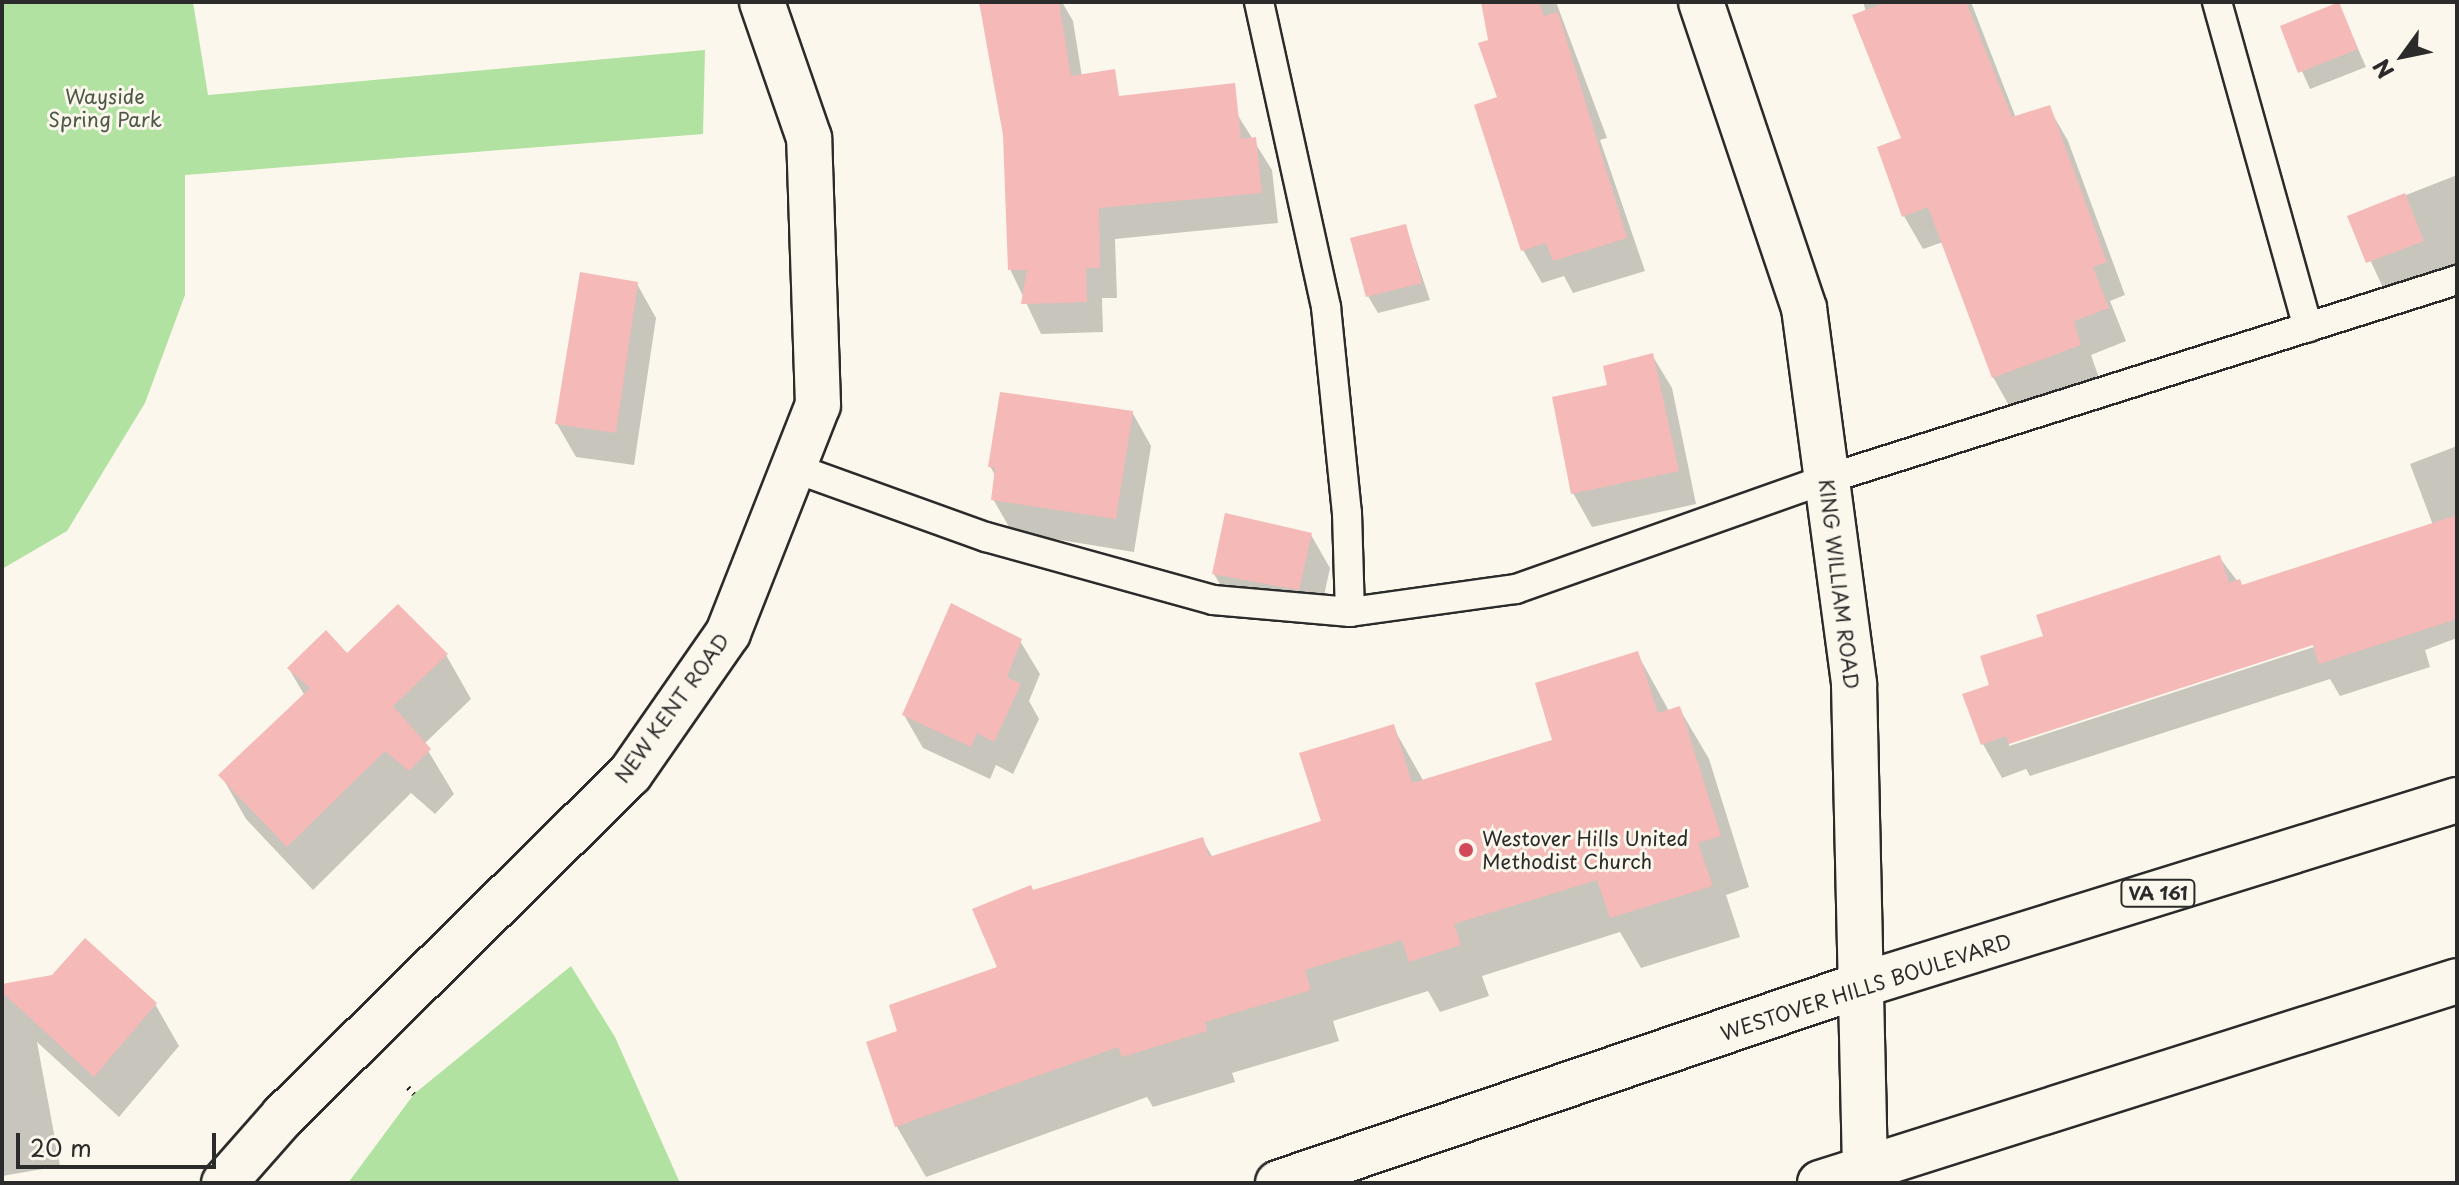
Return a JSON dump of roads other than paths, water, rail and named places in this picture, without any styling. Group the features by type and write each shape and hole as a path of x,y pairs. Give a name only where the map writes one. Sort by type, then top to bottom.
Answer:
{"street":[{"name":"NEW KENT ROAD","path":"224,1183 283,1116 456,941 630,774 728,633 818,405 809,138 762,2"},
{"name":"KING WILLIAM ROAD","path":"1701,2 1804,308 1854,684 1862,1176"},
{"name":"WESTOVER HILLS BOULEVARD","path":"1278,1183 1858,986 2457,800"},
{"path":"1820,1183 1862,1176 2457,981"}],"lane":[{"path":"1259,2 1326,307 1347,513 1350,612"},
{"path":"2217,2 2308,328"},
{"path":"794,468 986,537 1213,600 1350,612 1516,589 1827,479 2457,280"}],"place":[{"name":"Westover Hills United Methodist Church","path":"1466,850"}],"park label":[{"name":"Wayside Spring Park","path":"105,108"}]}
